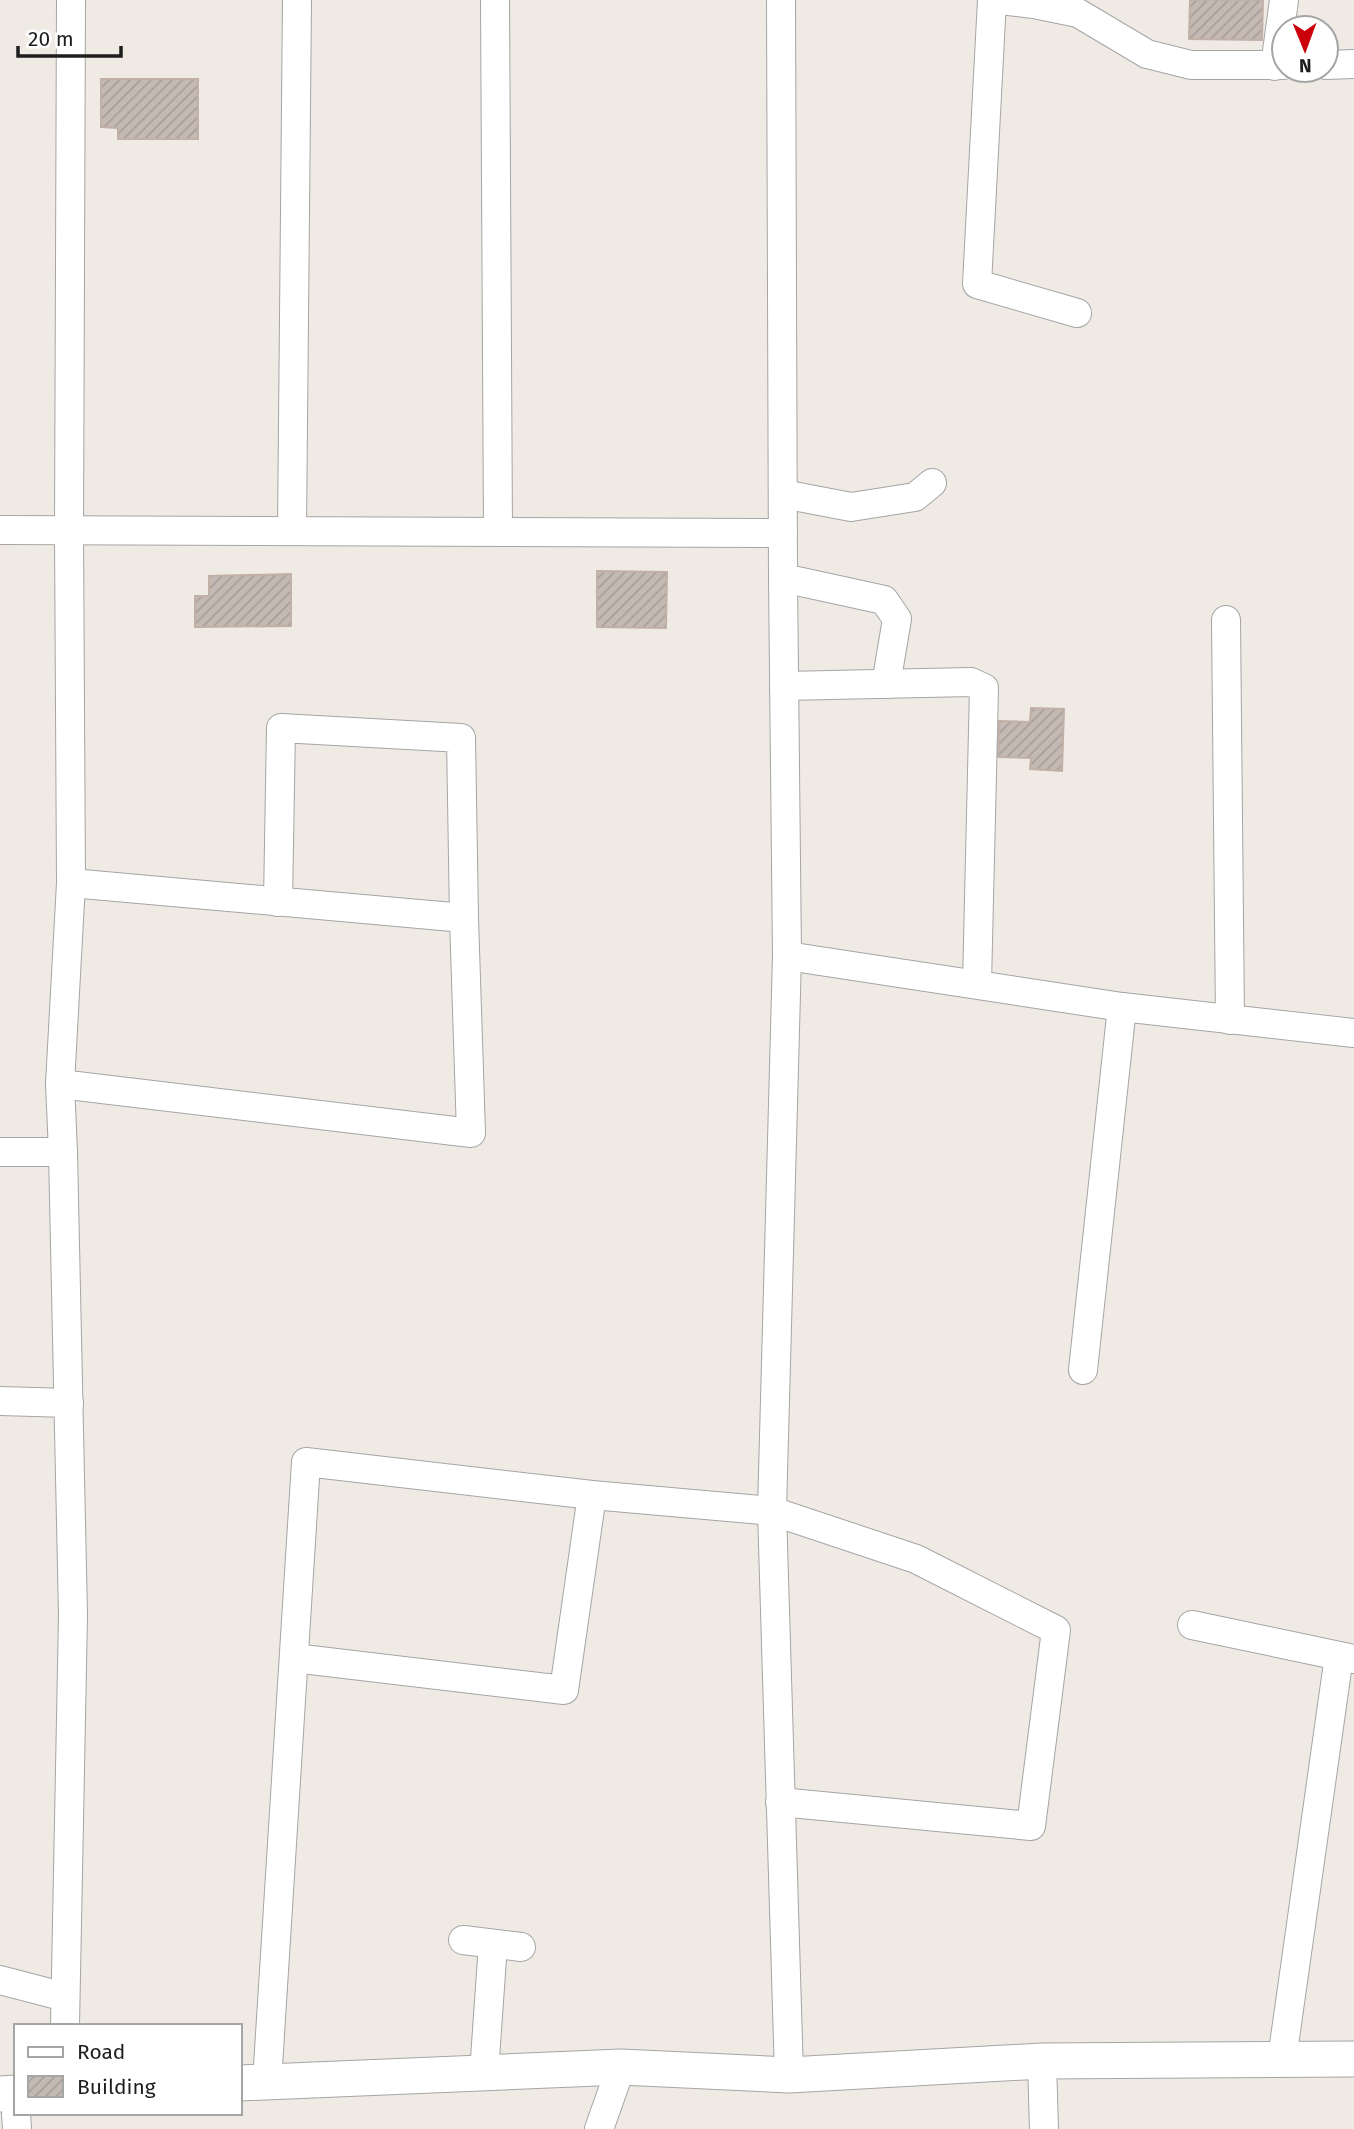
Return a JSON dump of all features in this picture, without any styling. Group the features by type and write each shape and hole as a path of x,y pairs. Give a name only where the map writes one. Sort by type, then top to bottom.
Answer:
{"street":[{"path":"65,2024 73,1615 60,1084 71,883 71,0"},
{"path":"292,530 297,0"},
{"path":"495,0 498,532"},
{"path":"781,0 783,686 787,957 772,1511 789,2075"},
{"path":"992,0 977,284 1077,313"},
{"path":"1000,0 1078,7 1147,54 1191,65 1270,66"},
{"path":"782,494 851,507 915,497 932,483"},
{"path":"0,530 783,533"},
{"path":"783,578 884,600 897,619 886,684"},
{"path":"1226,620 1230,1020"},
{"path":"783,686 971,682 984,688 976,984"},
{"path":"60,1084 471,1133 461,738 281,728 278,902"},
{"path":"71,883 464,918"},
{"path":"787,957 1122,1007 1354,1033"},
{"path":"1083,1370 1122,1007"},
{"path":"0,1152 63,1152"},
{"path":"0,1401 69,1403"},
{"path":"780,1802 1031,1826 1056,1630 916,1559 772,1511 592,1495 306,1462 294,1658 254,2082 621,2067 789,2075 1042,2061 1354,2059"},
{"path":"294,1658 564,1689 592,1495"},
{"path":"1192,1625 1347,1657 1282,2059"},
{"path":"463,1940 521,1947"},
{"path":"484,2073 493,1944"},
{"path":"0,1980 65,1997"},
{"path":"1042,2061 1044,2129"},
{"path":"599,2129 621,2067"}],"building":[{"path":"1190,0 1263,0 1262,40 1189,39"},
{"path":"101,79 198,79 198,139 118,139 118,128 101,127"},
{"path":"597,571 667,572 666,628 597,627"},
{"path":"291,574 291,626 195,627 195,596 209,596 209,576"},
{"path":"1031,708 1064,709 1062,771 1030,769 1031,758 998,757 999,721 1030,722"}]}
